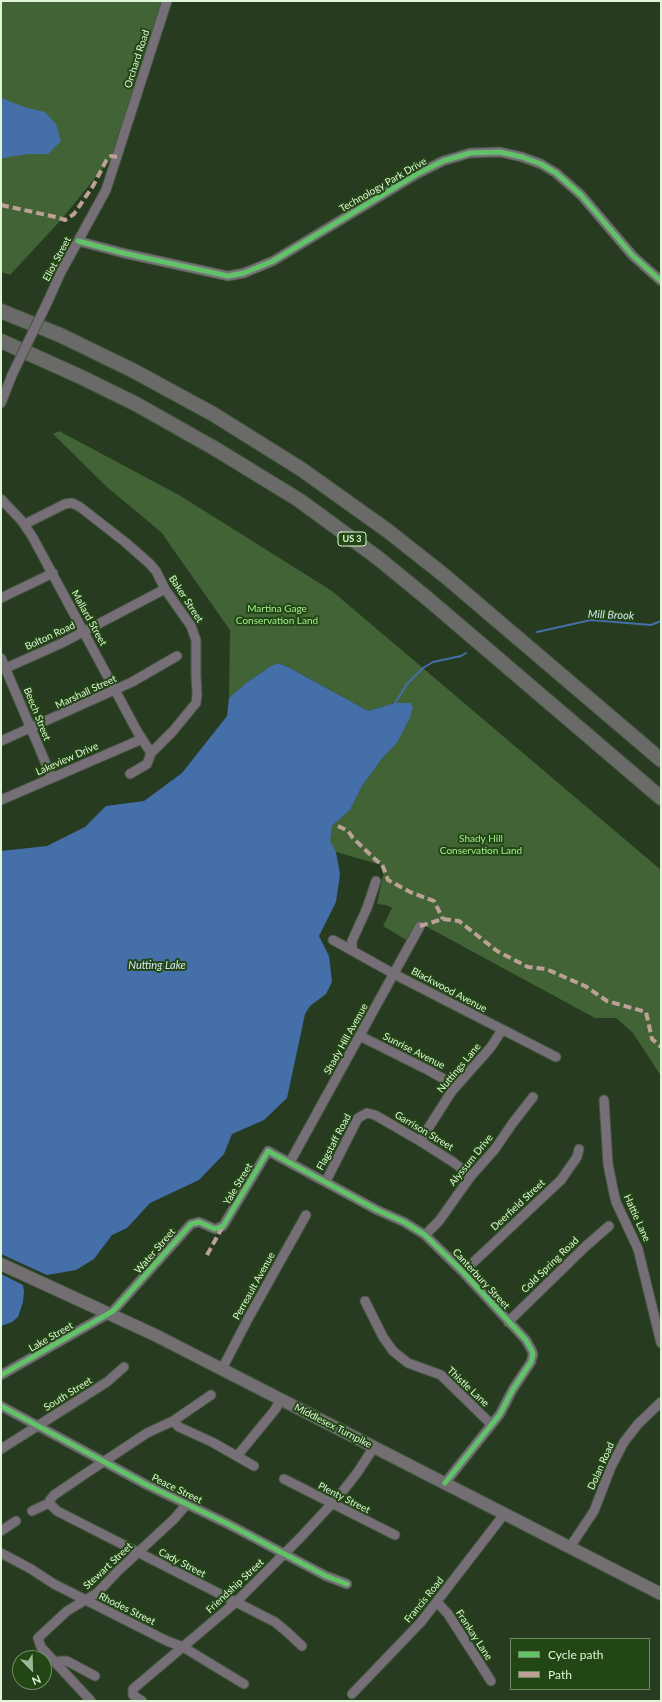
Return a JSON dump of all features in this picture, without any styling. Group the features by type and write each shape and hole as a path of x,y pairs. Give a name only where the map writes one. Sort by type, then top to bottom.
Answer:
{"highway":[{"name":"US 3","path":"1,311 60,335 134,371 213,414 301,469 388,531 445,576 661,760"},
{"name":"US 3","path":"1,341 81,377 136,404 214,448 299,500 378,558 428,599 661,798"}],"main road":[{"name":"Middlesex Turnpike","path":"1,1264 222,1369 661,1594"}],"street":[{"name":"Orchard Road","path":"127,123 167,1"},
{"name":"Eliot Street","path":"1,403 12,375 48,300 106,190 127,123"},
{"name":"Technology Park Drive","path":"78,241 123,253 228,276 244,273 273,261 417,174 443,161 470,153 500,152 522,157 541,164 556,172 581,195 634,256 661,281"},
{"name":"Mallard Street","path":"1,499 25,524 151,753"},
{"name":"Baker Street","path":"25,524 57,508 72,503 80,506 150,564 156,572 164,589 191,626 196,636 197,699 192,709 151,753 147,764 130,774"},
{"path":"1,598 52,573"},
{"name":"Bolton Road","path":"6,668 84,632 164,589"},
{"name":"Marshall Street","path":"1,741 31,729 148,674 177,656"},
{"name":"Beech Street","path":"1,658 52,778"},
{"name":"Lakeview Drive","path":"1,800 142,739"},
{"path":"352,950 352,941 367,908 376,880"},
{"name":"Shady Hill Avenue","path":"290,1162 420,926"},
{"name":"Blackwood Avenue","path":"334,940 394,974 556,1057"},
{"name":"Nuttings Lane","path":"420,1141 456,1086 491,1047 502,1030"},
{"name":"Sunrise Avenue","path":"360,1036 428,1070 456,1086"},
{"name":"Alyssum Drive","path":"426,1235 439,1221 470,1176 495,1149 533,1097"},
{"name":"Hattie Lane","path":"604,1100 608,1164 613,1190 616,1202 638,1249 661,1343"},
{"name":"Garrison Street","path":"363,1114 375,1115 420,1141 453,1162 470,1176"},
{"name":"Flagstaff Road","path":"326,1181 351,1129 358,1118 363,1114"},
{"name":"Deerfield Street","path":"463,1272 561,1180 578,1158 579,1149"},
{"name":"Canterbury Street","path":"268,1151 326,1181 377,1210 408,1224 426,1235 463,1272 530,1346 533,1358 500,1414 445,1483"},
{"name":"Yale Street","path":"223,1226 268,1151"},
{"name":"Perreault Avenue","path":"222,1369 306,1215"},
{"name":"Water Street","path":"109,1314 119,1305 191,1224 199,1222 215,1228 220,1228 223,1226"},
{"name":"Cold Spring Road","path":"508,1322 586,1246 609,1226"},
{"name":"Thistle Lane","path":"365,1302 381,1333 393,1351 408,1363 440,1375 491,1424"},
{"name":"Lake Street","path":"1,1375 109,1314"},
{"name":"South Street","path":"1,1449 107,1382 124,1367"},
{"path":"32,1511 49,1503 54,1495 147,1433 173,1421 211,1395"},
{"path":"237,1456 277,1408 281,1400"},
{"name":"Dolan Road","path":"570,1547 594,1511 611,1467 624,1442 638,1424 661,1402"},
{"name":"Peace Street","path":"1,1406 332,1579 347,1584"},
{"path":"173,1421 179,1427 212,1442 254,1466"},
{"name":"Friendship Street","path":"142,1701 132,1694 134,1689 236,1602 284,1554 332,1504 357,1473 374,1447"},
{"name":"Plenty Street","path":"284,1479 395,1535"},
{"name":"Cady Street","path":"49,1503 56,1511 281,1626 302,1646"},
{"name":"Stewart Street","path":"56,1662 41,1647 38,1638 68,1611 86,1601 102,1589 118,1571 174,1519 187,1504"},
{"name":"Francis Road","path":"352,1694 413,1631 505,1513"},
{"path":"1,1531 16,1521"},
{"name":"Rhodes Street","path":"1,1553 86,1601 166,1641 183,1647 244,1684"},
{"name":"Frankay Lane","path":"437,1602 448,1614 491,1681"},
{"path":"56,1662 67,1661 94,1676"},
{"path":"56,1662 91,1701"}],"green space":[{"path":"1,1 164,1 116,152 61,220 10,275 1,272"},
{"name":"Shady Hill Conservation Land","path":"59,431 179,495 332,591 661,870 661,1076 633,1033 616,1018 595,1018 418,922 408,941 383,926 392,908 386,905 377,904 385,866 336,852 329,841 332,826 350,810 362,786 383,757 397,743 395,703 368,711 278,663 246,683 229,698 230,630 161,532 107,487 53,434"}],"water":[{"path":"1,98 24,107 45,112 56,124 61,141 48,154 29,154 1,159"},
{"name":"Nutting Lake","path":"278,663 368,711 395,703 410,703 413,707 410,717 397,743 383,757 362,786 350,810 332,826 330,841 336,852 340,874 336,902 319,936 329,956 332,982 326,994 310,1006 305,1014 287,1098 264,1120 232,1134 224,1154 199,1180 150,1203 127,1228 112,1235 94,1259 76,1270 47,1275 1,1254 1,851 47,846 85,827 106,806 144,801 182,773 227,716 229,698 246,683"},
{"path":"1,1274 23,1285 24,1291 23,1302 18,1317 12,1322 1,1326"}],"waterway":[{"name":"Mill Brook","path":"537,632 591,620 651,625 661,621"},
{"name":"Mill Brook","path":"395,703 407,684 423,668 433,662 461,656 466,653"}],"marked path":[{"path":"1,205 65,220 74,214 93,186 106,161 111,156 117,157"},
{"path":"338,826 348,831 353,838 382,864 388,880 410,892 434,901 443,919"},
{"path":"420,926 443,919 459,921 497,951 528,967 546,969 585,986 607,1001 646,1012 652,1039 661,1047"},
{"path":"207,1255 223,1226"}],"cycle path":[{"path":"78,241 123,253 228,276 244,273 273,261 417,174 443,161 470,153 500,152 522,157 541,164 556,173 581,195 633,256 661,281"},
{"path":"1,1375 113,1311 191,1224 199,1222 215,1229 223,1226 268,1151 377,1210 404,1222 425,1235 463,1272 526,1340 532,1351 533,1354 531,1362 513,1389 500,1414 445,1483"},
{"path":"1,1406 147,1485 228,1524 326,1576 347,1584"}],"park label":[{"name":"Martina Gage Conservation Land","path":"277,614"}]}
